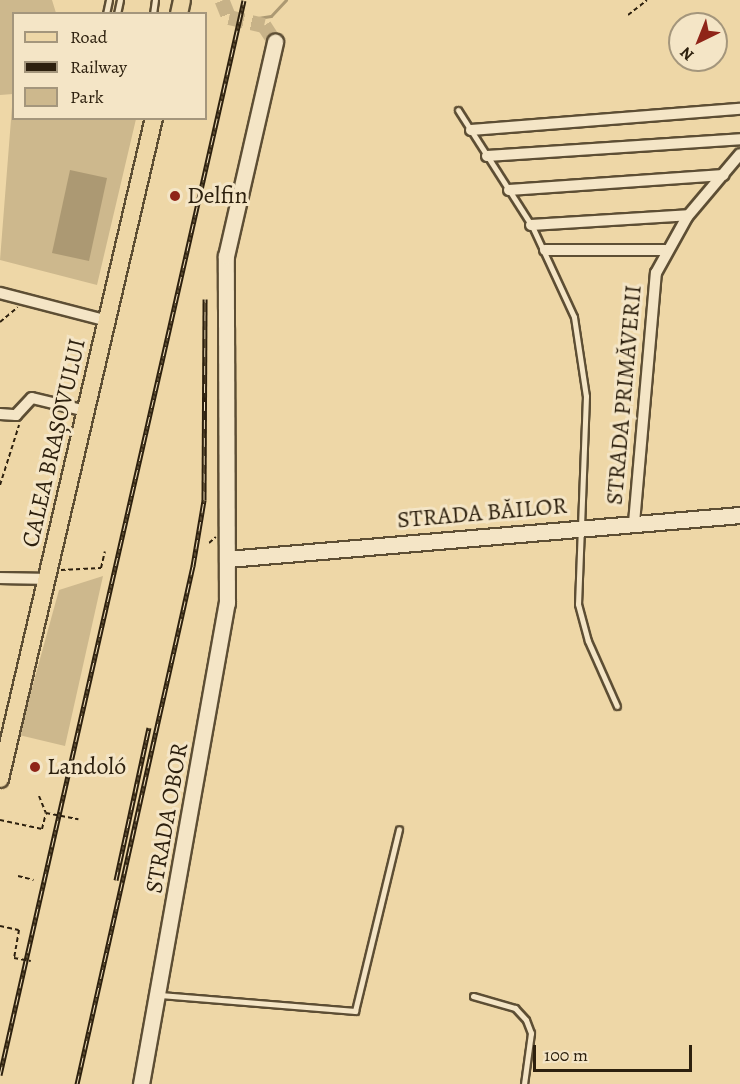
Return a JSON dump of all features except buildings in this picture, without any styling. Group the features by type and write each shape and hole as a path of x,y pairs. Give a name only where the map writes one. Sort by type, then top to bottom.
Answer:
{"main road":[{"name":"CALEA BRAȘOVULUI","path":"0,779 154,120"}],"street":[{"name":"STRADA OBOR","path":"141,1084 224,625 228,560 226,256 275,42"},
{"path":"471,130 740,109"},
{"path":"487,156 740,139"},
{"name":"STRADA PRIMĂVERII","path":"634,523 651,306 665,250 688,215 740,154"},
{"path":"509,190 723,175"},
{"path":"531,225 688,215"},
{"path":"545,250 665,250"},
{"path":"0,293 108,321"},
{"path":"0,414 16,415 32,398 86,411"},
{"name":"STRADA BĂILOR","path":"228,560 578,527 740,515"},
{"path":"0,578 48,575"}],"lane":[{"path":"458,110 531,225 545,250 574,317 585,375 578,527 582,621 617,706"},
{"path":"158,995 355,1011 399,830"},
{"path":"473,996 515,1008 526,1020 531,1033 524,1084"}],"path":[{"path":"628,15 647,0"},
{"path":"0,322 22,299"},
{"path":"0,485 20,420 16,415"},
{"path":"48,575 103,569 105,551"},
{"path":"0,820 42,829 46,813 39,796"},
{"path":"46,813 78,819"},
{"path":"18,876 34,880"},
{"path":"0,926 19,930 14,958 31,961"}],"green space":[{"path":"0,0 52,0 56,12 12,12 12,94 0,95"},
{"path":"12,107 12,120 136,120 97,285 0,260"},
{"path":"103,576 65,746 19,735 59,590"}],"shaded area":[{"path":"70,170 107,178 89,261 52,253"}],"waterway":[{"path":"258,18 271,16 286,0"}],"tunnel":[{"path":"222,0 229,17 264,25 275,42"}],"railway":[{"path":"0,1075 244,0"},
{"path":"77,1084 193,566 204,500 205,299"},
{"path":"116,880 149,728"}],"place":[{"name":"Delfin","path":"175,196"},
{"name":"Landoló","path":"35,767"}]}
